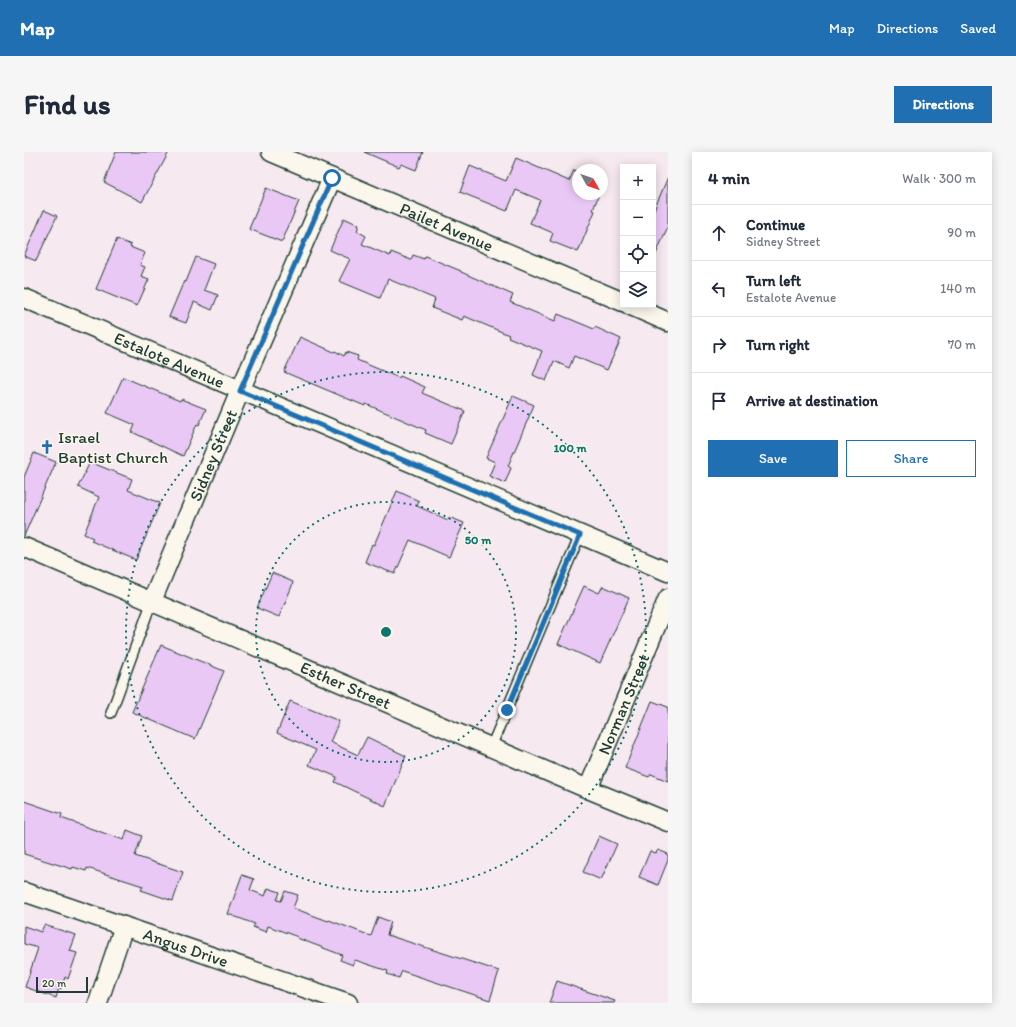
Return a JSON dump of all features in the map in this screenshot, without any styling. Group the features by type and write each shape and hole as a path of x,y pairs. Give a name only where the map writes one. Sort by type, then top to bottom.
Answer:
{"street":[{"name":"Pailet Avenue","path":"271,152 620,301"},
{"name":"Sidney Street","path":"152,601 240,391 332,178"},
{"name":"Estalote Avenue","path":"24,298 668,572"},
{"path":"636,308 668,322"},
{"name":"Esther Street","path":"24,547 668,822"},
{"name":"Norman Street","path":"588,789 668,598"},
{"name":"Angus Drive","path":"24,892 348,1003"},
{"path":"98,1003 124,926"}],"lane":[{"path":"491,747 580,535"},
{"path":"111,713 152,601"}],"building":[{"path":"116,152 169,152 142,202 104,182"},
{"path":"364,152 423,152 416,170 401,164 399,167"},
{"path":"516,158 569,181 572,174 572,200 597,200 593,210 595,211 578,252 550,241 553,233 530,223 540,200 516,190 507,211 460,192 470,166 506,181"},
{"path":"668,177 668,226 656,254 656,236 656,205"},
{"path":"266,188 299,201 282,242 249,229"},
{"path":"44,210 57,216 36,261 24,256"},
{"path":"344,218 359,225 357,231 366,236 362,244 390,256 391,252 411,260 413,255 424,259 425,256 513,295 510,302 555,321 558,314 594,329 595,327 621,339 607,370 574,356 569,368 554,361 546,381 533,375 542,351 464,316 462,320 432,308 435,299 388,279 380,298 339,281 350,259 330,250"},
{"path":"117,239 131,245 130,247 145,253 140,265 145,267 141,276 149,279 137,306 96,289"},
{"path":"196,257 214,264 204,290 218,295 212,310 194,302 186,323 169,317"},
{"path":"300,337 344,356 346,352 358,356 357,360 399,378 400,376 425,387 422,393 465,411 451,444 425,433 426,430 366,404 365,406 284,372"},
{"path":"123,377 180,401 181,399 206,409 199,425 197,424 183,456 132,432 135,425 107,413"},
{"path":"513,396 534,405 508,466 511,468 505,483 489,476 495,462 486,458"},
{"path":"34,453 56,462 24,536 24,477"},
{"path":"90,462 132,479 128,490 160,503 136,560 91,541 93,538 84,534 99,497 78,487"},
{"path":"397,491 419,501 417,506 448,520 449,517 464,523 449,557 410,540 395,574 365,562 372,544 374,545"},
{"path":"272,573 293,582 279,617 257,608"},
{"path":"584,586 599,593 603,586 629,598 600,663 558,644"},
{"path":"161,645 224,671 195,739 132,712"},
{"path":"290,701 339,721 330,742 358,755 367,737 406,756 385,806 335,782 337,777 309,765 316,750 277,733"},
{"path":"652,701 668,707 668,781 651,774 649,777 625,768"},
{"path":"24,801 62,814 61,818 124,840 127,830 142,836 135,856 183,872 173,901 141,890 143,886 87,868 86,871 73,867 72,869 24,854"},
{"path":"599,836 617,844 601,880 583,872"},
{"path":"658,850 668,854 668,860 658,885 639,877 650,851 656,853"},
{"path":"242,875 254,879 250,890 265,896 268,888 280,892 277,900 281,901 285,891 298,895 293,908 371,936 378,917 391,922 387,935 499,971 490,1000 402,971 399,978 387,974 388,971 355,960 353,965 340,960 342,955 297,938 298,937 268,926 266,932 253,927 255,924 228,914"},
{"path":"44,925 76,935 70,951 77,953 68,979 65,977 56,998 25,987 38,948 24,944 24,926 41,932"},
{"path":"557,981 615,1001 614,1003 549,1003"}],"place":[{"name":"Israel Baptist Church","path":"47,447"}],"route":[{"path":"332,178 240,391 580,535 507,710"}]}
